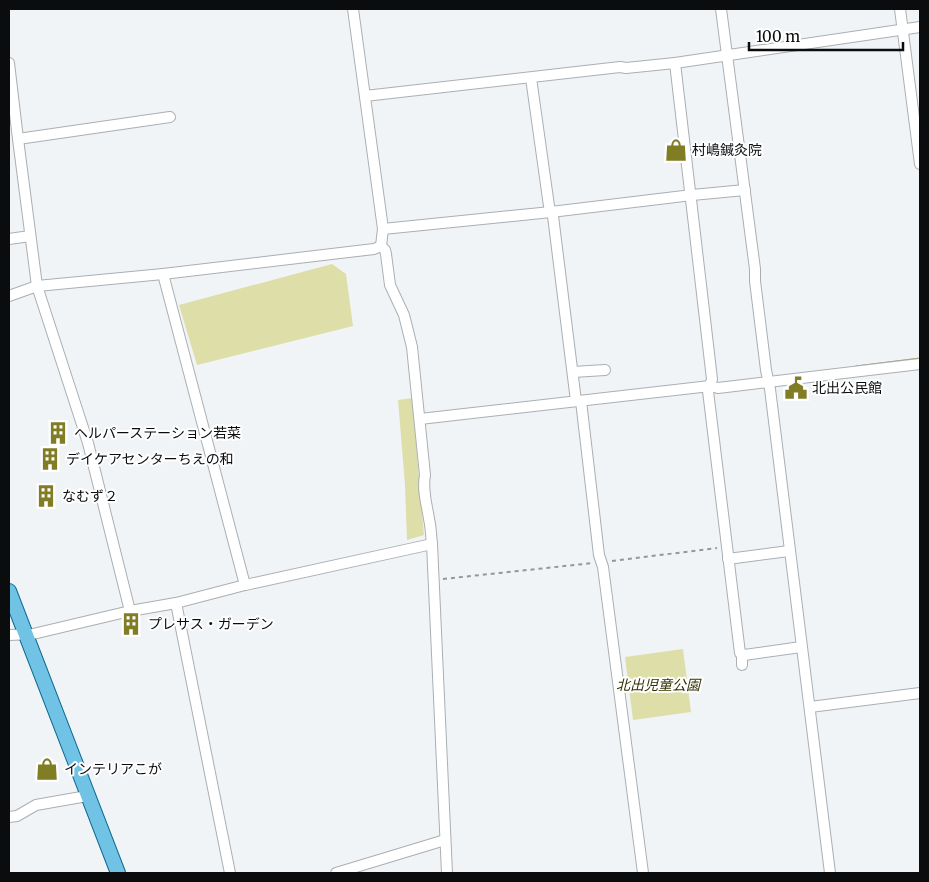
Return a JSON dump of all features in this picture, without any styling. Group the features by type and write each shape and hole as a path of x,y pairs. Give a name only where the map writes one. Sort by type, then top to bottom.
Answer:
{"main road":[{"path":"9,592 118,873"}],"street":[{"path":"353,9 383,229 381,246"},
{"path":"721,9 830,873"},
{"path":"900,9 920,164"},
{"path":"365,96 620,67 675,63 920,27"},
{"path":"9,63 37,286 88,442 130,611"},
{"path":"675,63 692,195 712,379 708,390 740,653 742,660 801,647"},
{"path":"531,78 540,147 553,216 598,546 603,568 643,873"},
{"path":"18,138 170,117"},
{"path":"383,229 745,190"},
{"path":"9,239 30,236"},
{"path":"9,296 37,286 163,274 374,249 381,246"},
{"path":"381,246 386,254 390,285 409,332 420,419 426,506 432,544 447,873"},
{"path":"163,274 245,585"},
{"path":"420,419 710,386 718,388 920,364"},
{"path":"573,372 606,370"},
{"path":"9,635 33,634 432,544"},
{"path":"728,559 789,551"},
{"path":"176,603 230,873"},
{"path":"810,708 920,693"},
{"path":"9,817 17,816 36,805 87,796"},
{"path":"336,873 445,840"}],"path":[{"path":"434,580 726,547"}],"green space":[{"path":"332,264 346,274 353,326 197,365 179,305"},
{"path":"412,398 424,535 407,540 405,485 398,400"},
{"name":"北出児童公園","path":"683,649 691,712 633,720 625,657"}],"waterway":[{"path":"856,367 920,359"}],"place":[{"name":"村嶋鍼灸院","path":"676,150"},
{"name":"北出公民館","path":"796,388"},
{"name":"ヘルパーステーション若菜","path":"58,433"},
{"name":"デイケアセンターちえの和","path":"50,459"},
{"name":"なむず２","path":"46,496"},
{"name":"プレサス・ガーデン","path":"131,624"},
{"name":"インテリアこが","path":"47,769"}]}
